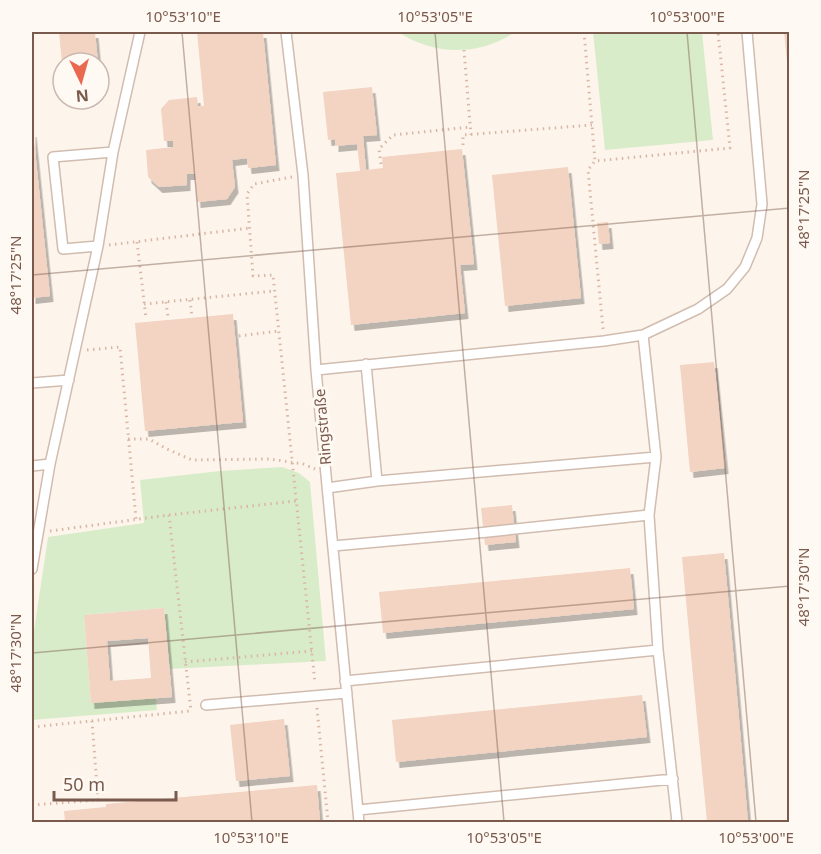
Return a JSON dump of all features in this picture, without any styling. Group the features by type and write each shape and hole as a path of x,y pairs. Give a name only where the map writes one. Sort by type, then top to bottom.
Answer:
{"lane":[{"path":"32,569 35,533 98,246 113,152 140,32"},
{"name":"Ringstraße","path":"286,32 303,175 316,370 359,822"},
{"path":"316,370 604,341 643,335 698,309 727,289 745,267 757,238 762,204 747,32"},
{"path":"98,246 63,249 53,157 113,152"},
{"path":"643,335 656,457 649,515 658,650 677,822"},
{"path":"366,364 377,481"},
{"path":"32,383 69,380"},
{"path":"327,488 377,481 656,457"},
{"path":"32,466 50,464"},
{"path":"333,546 649,515"},
{"path":"345,681 658,650"},
{"path":"206,705 347,693"},
{"path":"357,810 673,779"}],"path":[{"path":"584,32 595,160 588,170 604,341"},
{"path":"595,160 730,148 718,32"},
{"path":"464,50 471,135"},
{"path":"463,145 463,135 592,125"},
{"path":"381,164 379,149 393,135 470,127"},
{"path":"303,175 254,184 248,194 253,276 273,276 328,822"},
{"path":"98,246 250,228"},
{"path":"137,243 146,318"},
{"path":"144,304 274,291"},
{"path":"190,300 192,317"},
{"path":"166,302 168,317"},
{"path":"239,336 278,331"},
{"path":"75,351 120,347 136,519"},
{"path":"128,439 149,439 192,460 270,459 303,464 315,469"},
{"path":"35,533 169,514 296,501"},
{"path":"169,514 191,711"},
{"path":"185,662 312,651"},
{"path":"32,727 191,711 206,705"},
{"path":"32,805 98,800 92,721"}],"green space":[{"path":"398,32 515,32 487,46 457,50 427,46"},
{"path":"593,32 702,32 713,140 605,150"},
{"path":"282,467 299,473 310,482 326,661 170,669 164,608 84,615 91,703 156,698 157,710 32,720 32,644 48,537 144,523 140,480"}],"building":[{"path":"59,32 95,32 97,51 61,51"},
{"path":"197,32 263,32 276,165 248,168 247,158 232,160 235,187 227,199 197,202 195,174 187,174 187,185 159,187 148,177 146,150 173,147 173,141 164,141 161,109 169,100 197,97 198,106 204,106"},
{"path":"784,32 790,32 790,72 788,72"},
{"path":"372,87 377,135 363,136 366,170 383,168 382,157 462,149 474,264 460,265 465,313 351,325 336,173 360,171 357,144 335,146 335,139 328,140 323,92"},
{"path":"32,131 50,296 32,298"},
{"path":"568,167 581,298 505,306 492,175"},
{"path":"608,222 610,243 599,244 597,223"},
{"path":"233,314 243,422 145,431 135,323"},
{"path":"714,362 725,468 690,472 680,365"},
{"path":"512,505 516,542 485,545 481,508"},
{"path":"724,553 748,822 707,822 682,557"},
{"path":"630,568 634,609 383,633 379,592"},
{"path":"164,608 172,697 91,703 84,615","holes":["148,638 151,678 110,681 107,641"]},
{"path":"642,695 647,737 396,762 392,720"},
{"path":"284,719 290,776 236,781 230,725"},
{"path":"317,785 320,822 65,822 64,811 106,807 106,804"}]}
